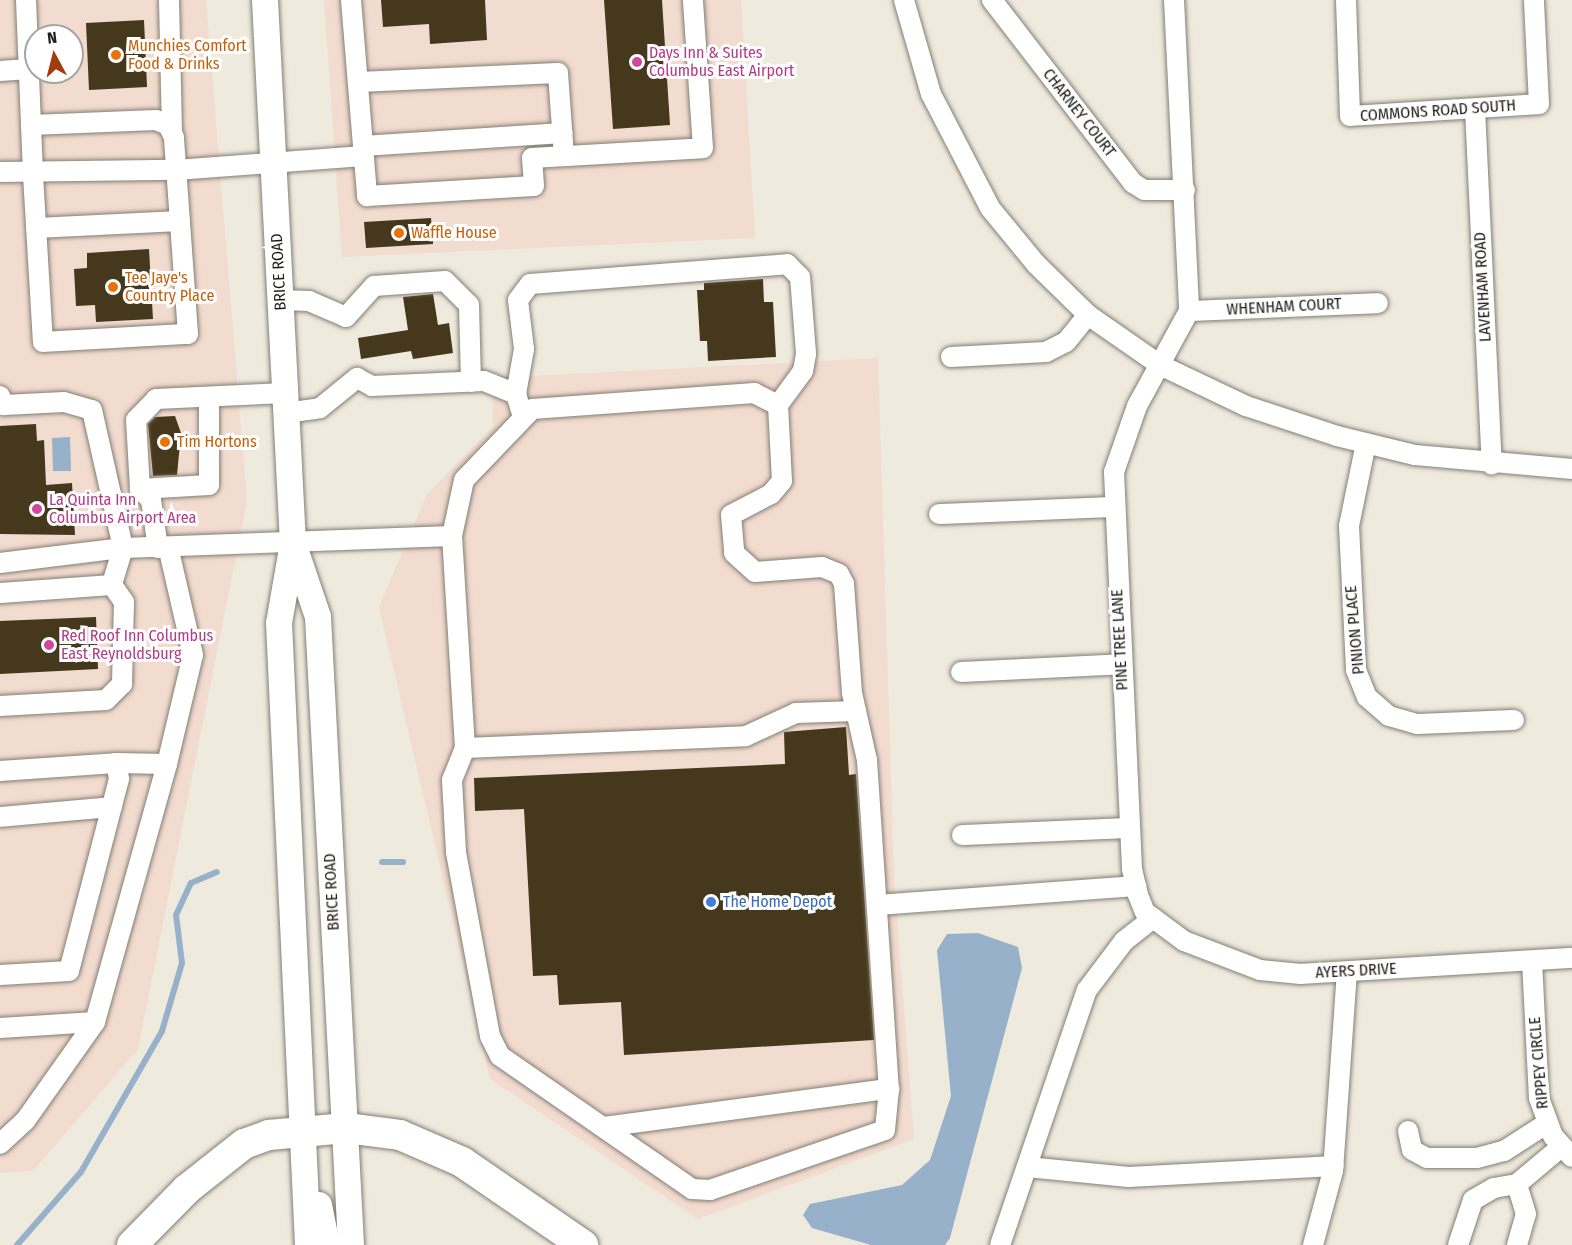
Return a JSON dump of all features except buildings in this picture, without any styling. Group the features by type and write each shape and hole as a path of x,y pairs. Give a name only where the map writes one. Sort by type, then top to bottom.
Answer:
{"highway":[{"path":"132,1245 187,1189 244,1144 303,1131 346,1128 400,1135 462,1162 582,1245"}],"main road":[{"name":"BRICE ROAD","path":"265,0 293,543 279,623 308,1245"},
{"name":"BRICE ROAD","path":"293,543 318,618 351,1245"},
{"name":"BRICE ROAD","path":"303,1131 327,1245"}],"street":[{"path":"26,0 27,24"},
{"path":"30,84 43,342 189,334 172,133 169,0"},
{"path":"351,0 367,196 534,186 532,158 703,148 693,0"},
{"path":"904,0 931,94 963,162 990,208 1035,264 1088,315 1160,365 1246,406 1366,443 1492,465 1572,469"},
{"name":"CHARNEY COURT","path":"992,0 1134,183 1144,190 1185,190"},
{"path":"1160,365 1189,311 1185,190 1174,0"},
{"name":"COMMONS ROAD SOUTH","path":"1346,0 1350,116 1539,104 1534,0"},
{"path":"0,70 24,69"},
{"path":"358,82 558,73 564,156"},
{"name":"LAVENHAM ROAD","path":"1475,109 1492,465"},
{"path":"31,125 156,120 172,133"},
{"path":"0,172 33,175 176,170 563,133"},
{"path":"36,228 180,221"},
{"path":"523,417 516,394 524,349 518,300 530,284 787,264 800,277 806,354 803,371 778,405 782,481 771,494 731,515 734,553 755,572 822,567 839,574 856,711 867,760 889,1089 885,1130 710,1190 692,1189 500,1056 490,1036 456,852 452,780 465,748 452,536 464,480 523,417 548,406 754,393 778,405"},
{"path":"280,300 309,301 346,317 374,286 445,280 469,304 471,382"},
{"name":"WHENHAM COURT","path":"1189,311 1378,303"},
{"path":"951,357 1046,352 1066,342 1088,315"},
{"name":"PINE TREE LANE","path":"1153,918 1136,886 1130,828 1114,507 1119,450 1160,365"},
{"path":"0,1144 25,1121 95,1022 167,764 193,655 151,500 140,489 136,420 156,399 209,396 320,408 357,378 372,386 471,382 516,394"},
{"path":"0,396 4,405 64,402 92,410 123,548 112,585"},
{"path":"140,489 208,485 209,396"},
{"name":"PINION PLACE","path":"1366,443 1349,526 1356,670 1363,690 1376,707 1402,722 1514,720"},
{"path":"939,514 1114,507"},
{"path":"0,563 123,548 452,536"},
{"path":"0,593 112,585"},
{"path":"0,706 106,700 122,684 124,602 112,585"},
{"path":"961,672 1122,664"},
{"path":"465,748 746,736 796,713 856,711"},
{"path":"0,771 116,763 167,764"},
{"path":"0,975 69,971 119,780 116,763"},
{"path":"0,817 112,807"},
{"path":"962,835 1130,828"},
{"path":"877,905 1136,886"},
{"path":"1000,1245 1087,990 1124,941 1153,918"},
{"name":"AYERS DRIVE","path":"1153,918 1222,960 1301,974 1572,958"},
{"name":"RIPPEY CIRCLE","path":"1532,961 1539,1098 1546,1124 1567,1152"},
{"path":"1313,1245 1334,1166 1347,972"},
{"path":"0,1028 95,1022"},
{"path":"603,1127 889,1089"},
{"path":"1408,1131 1412,1150 1427,1158 1477,1158 1504,1151 1546,1124"},
{"path":"1458,1245 1473,1200 1494,1188 1517,1184 1567,1152"},
{"path":"1027,1167 1129,1177 1334,1166"},
{"path":"1517,1184 1526,1214 1517,1245"}],"shaded area":[{"path":"0,0 206,0 247,501 138,1049 33,1171 0,1173"},
{"path":"324,0 741,0 755,238 342,257"},
{"path":"878,358 894,878 914,1139 698,1219 490,1079 379,607 427,494 493,427 492,378"}],"water":[{"path":"70,437 71,471 53,471 52,438"},
{"path":"978,933 1018,947 1022,968 950,1238 945,1245 871,1245 812,1228 803,1215 810,1204 902,1185 930,1160 951,1096 937,950 947,934"}],"waterway":[{"path":"382,862 403,862"},
{"path":"17,1245 81,1172 162,1031 182,963 176,915 191,883 217,872"}],"place":[{"name":"Munchies Comfort Food & Drinks","path":"116,55"},
{"name":"Days Inn & Suites Columbus East Airport","path":"637,62"},
{"name":"Waffle House","path":"399,233"},
{"name":"Tee Jaye's Country Place","path":"113,287"},
{"name":"Tim Hortons","path":"165,442"},
{"name":"La Quinta Inn Columbus Airport Area","path":"37,509"},
{"name":"Red Roof Inn Columbus East Reynoldsburg","path":"49,645"},
{"name":"The Home Depot","path":"711,902"}]}
